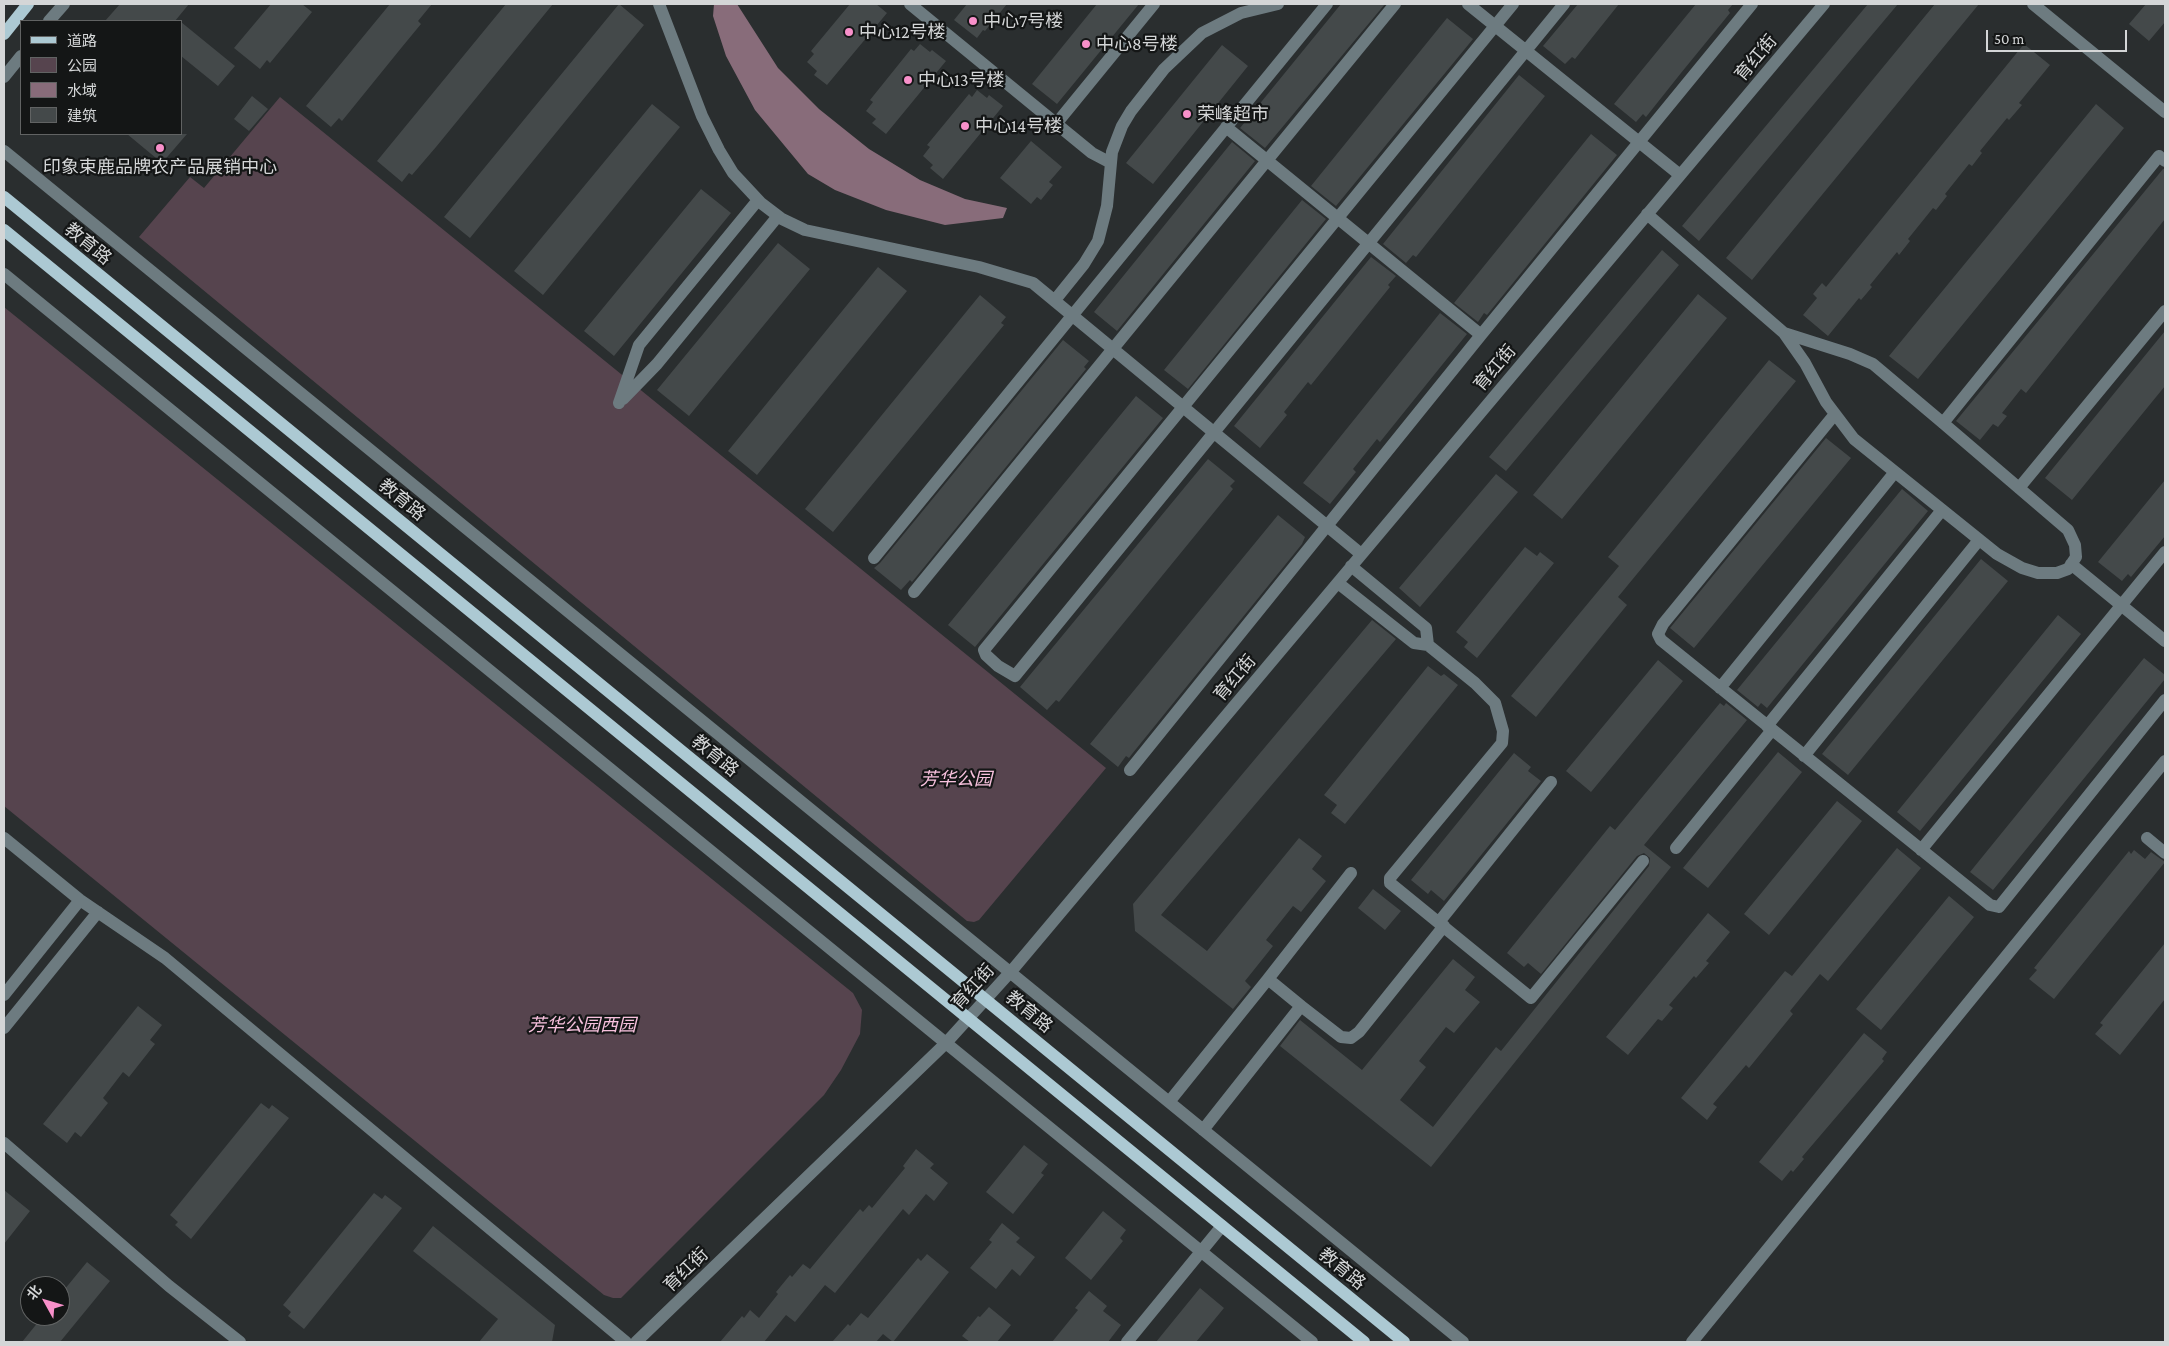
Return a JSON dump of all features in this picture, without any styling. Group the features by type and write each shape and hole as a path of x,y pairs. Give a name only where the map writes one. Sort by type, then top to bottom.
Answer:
{"main road":[{"path":"4,34 28,4"},
{"name":"教育路","path":"4,197 1404,1342"},
{"path":"4,230 1364,1342"}],"street":[{"path":"50,20 64,4"},
{"path":"659,4 710,133 733,173 758,200 778,216 805,230 1016,277 1033,283 1361,554"},
{"path":"910,4 1092,153 1111,163"},
{"path":"1056,124 1154,4"},
{"path":"1054,300 1084,264 1098,241 1105,221 1112,152 1122,126 1164,69 1202,34 1241,14 1250,7 1278,4"},
{"path":"874,558 1327,4"},
{"path":"914,592 1395,4"},
{"path":"1468,4 1680,175"},
{"path":"1513,4 984,650 986,655 998,666 1015,676 1564,4"},
{"path":"1130,770 1481,335 1752,4"},
{"name":"育红街","path":"636,1342 946,1043 1010,972 1824,4"},
{"path":"2033,4 2165,112"},
{"path":"4,77 20,57"},
{"path":"1226,128 1481,335"},
{"path":"4,151 1463,1342"},
{"path":"1943,423 2159,156 2165,161"},
{"path":"758,200 639,345 619,402 657,364 778,216"},
{"path":"1647,214 1784,333 1805,362 1826,402 1854,439 1997,554 2022,568 2038,573 2057,573 2068,569 2076,557 2075,545 2068,530 1873,364 1850,354 1784,333"},
{"path":"4,274 1312,1342"},
{"path":"2019,488 2165,311"},
{"path":"1835,414 1663,624 1658,634 1661,640 1990,905 1998,907 2165,700"},
{"path":"1720,688 1895,472"},
{"path":"1676,848 1942,510"},
{"path":"1804,756 1979,540"},
{"path":"1921,850 2165,552"},
{"path":"2071,564 2165,641"},
{"path":"1351,566 1426,628 1428,645"},
{"path":"1338,582 1414,644 1428,645 1487,694 1495,703 1504,731 1502,743 1390,878 1390,883 1531,998 1643,861"},
{"path":"1692,1342 2165,761"},
{"path":"1268,979 1341,1037 1351,1038 1359,1032 1550,782"},
{"path":"4,838 80,900 165,958 626,1342"},
{"path":"2146,838 2165,853"},
{"path":"1169,1102 1351,873"},
{"path":"4,995 80,900"},
{"path":"4,1028 98,912"},
{"path":"1203,1130 1301,1006"},
{"path":"4,1143 169,1286 240,1342"},
{"path":"1127,1342 1222,1226"}],"green space":[{"name":"芳华公园","path":"280,97 1106,768 979,920 974,922 967,921 139,237 190,177 204,188"},
{"name":"芳华公园西园","path":"4,307 853,993 862,1010 860,1034 841,1070 824,1095 621,1298 604,1295 4,806"}],"water":[{"path":"714,4 737,4 778,68 819,109 869,149 920,180 965,199 1007,208 1003,218 945,225 886,210 835,190 808,174 755,110 726,56 713,16"}],"building":[{"path":"120,4 189,4 176,20 106,20"},
{"path":"271,4 302,4 312,12 270,63 267,60 260,69 234,48"},
{"path":"390,4 432,4 418,21 421,24 342,121 339,118 331,127 306,106"},
{"path":"506,4 553,4 436,147 412,175 409,173 402,182 377,161"},
{"path":"619,4 644,25 470,238 444,217"},
{"name":"中心12号楼","path":"850,4 876,4 887,13 827,85 814,75 817,71 807,62 814,54 811,51"},
{"name":"中心7号楼","path":"967,4 1007,4 977,38 954,20"},
{"name":"中心8号楼","path":"1097,4 1139,4 1057,104 1032,84"},
{"path":"1341,4 1385,4 1265,148 1240,128"},
{"path":"1578,4 1619,4 1575,59 1572,57 1565,64 1543,46"},
{"path":"1696,4 1733,4 1728,10 1730,13 1646,117 1643,114 1636,122 1614,104"},
{"path":"1868,4 1898,4 1699,241 1682,226"},
{"path":"1935,4 1979,4 1752,280 1726,258"},
{"path":"2146,4 2165,4 2165,22 2149,41 2129,24"},
{"path":"1447,18 1473,39 1336,206 1311,186"},
{"path":"182,23 235,66 218,86 182,57"},
{"name":"中心13号楼","path":"920,44 930,52 932,50 946,61 886,134 872,123 876,119 866,111 873,102 870,100 911,49 914,51"},
{"path":"2024,44 2050,65 2019,103 2022,105 2009,120 2007,118 1980,151 1982,153 1972,166 1969,164 1945,194 1947,196 1936,210 1933,208 1908,239 1910,241 1899,255 1897,252 1870,285 1872,287 1861,300 1859,298 1828,336 1803,315 1817,298 1813,294 1822,283 1826,287"},
{"name":"荣峰超市","path":"1222,45 1248,66 1153,184 1126,163"},
{"path":"1519,75 1545,96 1416,257 1413,255 1406,263 1383,244"},
{"name":"中心14号楼","path":"977,90 987,98 989,95 1003,106 943,179 930,168 933,165 923,156 930,147 927,145 969,94 972,97"},
{"path":"252,96 268,109 249,131 234,119"},
{"path":"652,104 680,127 543,295 514,271"},
{"path":"2096,104 2124,128 1918,379 1889,356"},
{"name":"印象束鹿品牌农产品展销中心","path":"187,134 162,163 128,135"},
{"path":"1591,134 1617,155 1487,315 1484,313 1478,322 1454,303"},
{"path":"1031,141 1062,167 1049,182 1053,185 1041,200 1037,197 1031,204 1000,178"},
{"path":"1232,142 1255,161 1117,331 1094,312"},
{"path":"2163,169 2165,169 2165,219 2026,393 2021,389 2002,413 2007,416 1998,427 1993,424 1980,440 1956,421"},
{"path":"701,189 731,213 614,356 584,331"},
{"path":"1302,200 1326,219 1188,389 1164,370"},
{"path":"778,243 810,269 689,416 657,390"},
{"path":"1662,250 1679,265 1506,471 1489,457"},
{"path":"1371,257 1396,276 1388,285 1390,287 1311,385 1308,382 1284,412 1287,415 1260,448 1234,426"},
{"path":"878,267 907,291 757,475 728,451"},
{"path":"1698,294 1727,318 1562,519 1533,495"},
{"path":"980,295 1006,317 1001,323 1004,325 833,532 805,509"},
{"path":"1440,313 1467,334 1380,442 1377,439 1353,469 1356,472 1330,504 1303,483"},
{"path":"2165,331 2165,386 2072,500 2045,478"},
{"path":"1063,340 1089,361 1084,367 1086,369 912,582 910,580 901,590 874,568"},
{"path":"1769,360 1796,381 1618,597 1627,605 1536,717 1511,696 1619,566 1608,557"},
{"path":"1136,396 1163,418 975,647 948,625"},
{"path":"1826,438 1851,458 1694,648 1670,628"},
{"path":"1208,459 1235,481 1230,486 1233,489 1059,702 1056,700 1047,710 1020,687"},
{"path":"1496,474 1518,492 1420,607 1399,588"},
{"path":"2165,480 2165,536 2131,577 2128,574 2122,581 2098,562"},
{"path":"1902,489 1928,511 1767,708 1761,703 1758,707 1737,690"},
{"path":"1278,515 1305,537 1302,544 1129,758 1126,756 1118,767 1090,744"},
{"path":"1525,547 1537,556 1540,552 1554,563 1477,658 1464,647 1468,642 1456,632"},
{"path":"1981,559 2008,581 1848,775 1822,754"},
{"path":"2058,615 2081,634 1920,831 1897,812"},
{"path":"1372,620 1396,639 1161,915 1207,951 1299,838 1322,856 1312,869 1326,881 1301,912 1293,906 1266,940 1273,946 1245,981 1251,987 1233,1009 1135,931 1133,904"},
{"path":"2144,658 2165,675 2165,679 1993,890 1970,872"},
{"path":"1658,660 1683,681 1591,792 1566,771"},
{"path":"1428,666 1441,676 1444,674 1458,685 1345,824 1331,813 1337,805 1324,795"},
{"path":"1720,703 1724,706 1726,703 1747,720 1644,845 1671,867 1431,1167 1280,1046 1300,1020 1362,1070 1453,959 1475,977 1465,990 1480,1002 1454,1033 1446,1027 1419,1061 1426,1067 1400,1100 1433,1127 1496,1047 1501,1051 1649,866 1650,858 1644,853 1637,856 1541,974 1528,963 1524,967 1507,953 1610,826 1615,830"},
{"path":"1778,752 1802,772 1708,888 1683,868"},
{"path":"1514,753 1531,767 1528,771 1541,781 1444,901 1431,890 1428,894 1411,880"},
{"path":"1837,801 1862,821 1769,935 1744,914"},
{"path":"1897,848 1921,868 1828,981 1820,974 1790,1011 1793,1014 1749,1068 1746,1065 1713,1104 1717,1107 1707,1120 1681,1098 1785,971 1792,976"},
{"path":"2134,850 2145,859 2151,852 2165,862 2054,999 2029,979 2037,970 2034,968 2129,851 2131,854"},
{"path":"1373,889 1401,911 1385,930 1358,908"},
{"path":"1949,896 1974,917 1881,1030 1856,1009"},
{"path":"1708,913 1730,932 1706,961 1709,963 1696,978 1694,976 1669,1005 1673,1008 1662,1021 1658,1019 1628,1055 1606,1037"},
{"path":"2165,943 2165,999 2120,1055 2095,1034 2103,1025 2100,1023"},
{"path":"138,1006 162,1025 150,1040 155,1044 129,1077 123,1072 103,1098 108,1103 81,1137 75,1132 67,1143 43,1124"},
{"path":"1864,1033 1887,1052 1882,1059 1884,1061 1802,1157 1804,1159 1793,1172 1791,1170 1782,1181 1759,1162"},
{"path":"261,1103 269,1109 272,1105 289,1118 191,1239 175,1225 178,1222 170,1215"},
{"path":"1024,1145 1048,1164 1041,1173 1044,1175 1013,1214 986,1192"},
{"path":"916,1149 934,1164 930,1168 948,1183 934,1201 926,1194 909,1215 903,1209 835,1293 825,1285 795,1322 786,1315 764,1342 720,1342 742,1316 744,1318 750,1310 759,1318 790,1275 792,1277 803,1264 810,1269 860,1209 863,1212 869,1205 872,1208 905,1168 903,1166"},
{"path":"4,1190 30,1211 4,1244"},
{"path":"374,1193 382,1199 385,1195 402,1208 304,1329 288,1316 291,1312 283,1305"},
{"path":"1103,1211 1126,1230 1120,1238 1123,1241 1091,1280 1065,1258"},
{"path":"1002,1223 1020,1238 1016,1242 1035,1257 1020,1276 1012,1269 996,1289 970,1268 992,1242 989,1240"},
{"path":"433,1226 555,1325 552,1342 479,1342 498,1319 413,1251"},
{"path":"927,1254 949,1272 893,1342 883,1334 876,1342 832,1342 861,1313 868,1318 918,1258 921,1261"},
{"path":"87,1262 110,1281 60,1342 22,1342 35,1326 70,1326 70,1283"},
{"path":"1200,1288 1224,1308 1196,1342 1156,1342"},
{"path":"1089,1291 1107,1306 1103,1311 1121,1325 1108,1342 1052,1342 1078,1310 1075,1308"},
{"path":"989,1307 1011,1325 997,1342 970,1342 962,1336 978,1316 980,1317"}],"place":[{"name":"中心7号楼","path":"973,21"},
{"name":"中心12号楼","path":"849,32"},
{"name":"中心8号楼","path":"1086,44"},
{"name":"中心13号楼","path":"908,80"},
{"name":"荣峰超市","path":"1187,114"},
{"name":"中心14号楼","path":"965,126"},
{"name":"印象束鹿品牌农产品展销中心","path":"160,148"}]}
